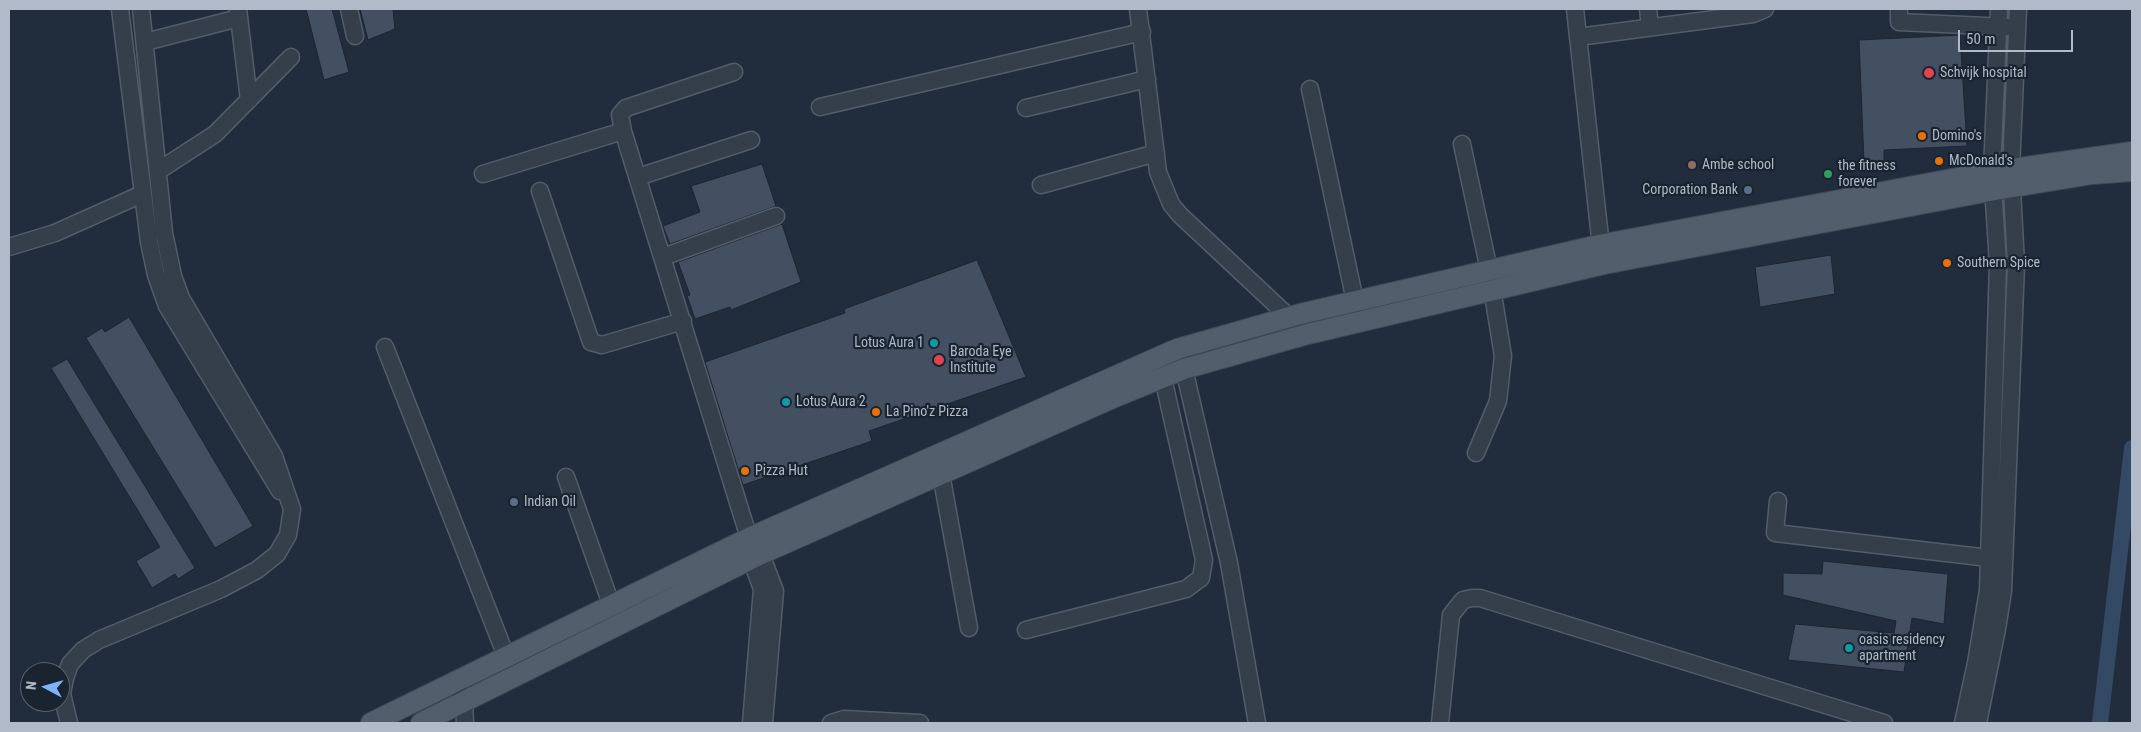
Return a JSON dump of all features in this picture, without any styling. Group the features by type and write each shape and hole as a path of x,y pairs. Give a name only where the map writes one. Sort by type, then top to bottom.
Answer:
{"main road":[{"path":"371,723 749,538 1177,349 1289,317 1489,270 1601,254 2002,179 2092,174 2130,161"},
{"path":"421,723 756,557 941,474 1184,369 1308,334 1492,290 1601,254"}],"street":[{"path":"120,9 149,242 167,306 292,510"},
{"path":"69,723 62,694 65,678 70,664 83,650 99,640 221,589 257,570 277,554 288,535 292,510 274,456 181,298 173,276 164,233 141,9"},
{"path":"349,9 355,36"},
{"path":"1138,9 1158,172 1164,189 1180,215 1289,317"},
{"path":"1575,9 1601,254"},
{"path":"1648,9 1650,27"},
{"path":"1578,36 1753,14 1765,9"},
{"path":"1899,9 1899,22 2017,28"},
{"path":"1978,723 2003,591 2016,266 2002,179 1999,9"},
{"path":"1963,723 1988,590 2002,179 2018,9"},
{"path":"145,42 238,14 249,100"},
{"path":"820,107 1142,32"},
{"path":"158,171 215,134 291,57"},
{"path":"734,72 626,108 620,115 623,131 749,538 756,557 775,591 764,723"},
{"path":"1026,108 1147,79"},
{"path":"1310,89 1355,301"},
{"path":"483,174 623,131"},
{"path":"638,177 751,140"},
{"path":"1462,144 1489,270 1503,356 1503,372 1498,401 1476,453"},
{"path":"1041,185 1156,153"},
{"path":"540,190 591,342 602,345 683,321"},
{"path":"9,247 55,232 142,194"},
{"path":"663,257 776,216"},
{"path":"385,347 506,656"},
{"path":"1184,369 1229,563 1257,723"},
{"path":"1026,630 1186,589 1201,578 1204,560 1163,378"},
{"path":"941,474 969,628"},
{"path":"566,477 611,604"},
{"path":"1778,501 1775,533 1989,558"},
{"path":"751,723 762,589 756,557"},
{"path":"1440,723 1451,615 1463,600 1472,598 1480,598 1884,723"},
{"path":"454,682 464,702 465,723"},
{"path":"830,723 844,719 920,723"}],"building":[{"path":"306,9 332,9 349,72 324,80"},
{"path":"360,9 393,9 395,29 368,40"},
{"path":"1960,35 1967,146 1884,150 1884,161 1864,162 1859,40"},
{"path":"762,164 776,206 670,244 663,226 700,212 691,186"},
{"path":"782,224 801,282 731,310 730,307 695,319 687,296 690,295 678,262"},
{"path":"1831,255 1835,294 1760,307 1755,267"},
{"path":"977,260 1026,377 869,431 872,441 743,485 705,362 845,313 844,309"},
{"path":"129,317 253,526 215,548 86,338 102,328 105,332"},
{"path":"67,359 195,568 178,579 175,574 152,588 136,561 160,547 51,368"},
{"path":"1823,561 1948,574 1944,624 1912,618 1904,672 1788,660 1795,624 1894,633 1896,621 1783,595 1783,573 1822,574"}],"waterway":[{"path":"2100,723 2132,448"}],"place":[{"name":"Schvijk hospital","path":"1929,73"},
{"name":"Domino's","path":"1922,136"},
{"name":"McDonald's","path":"1939,161"},
{"name":"Ambe school","path":"1692,165"},
{"name":"the fitness forever","path":"1828,174"},
{"name":"Corporation Bank","path":"1748,190"},
{"name":"Southern Spice","path":"1947,263"},
{"name":"Lotus Aura 1","path":"934,343"},
{"name":"Baroda Eye Institute","path":"939,360"},
{"name":"Lotus Aura 2","path":"786,402"},
{"name":"La Pino'z Pizza","path":"876,412"},
{"name":"Pizza Hut","path":"745,471"},
{"name":"Indian Oil","path":"514,502"},
{"name":"oasis residency apartment","path":"1849,648"}]}
